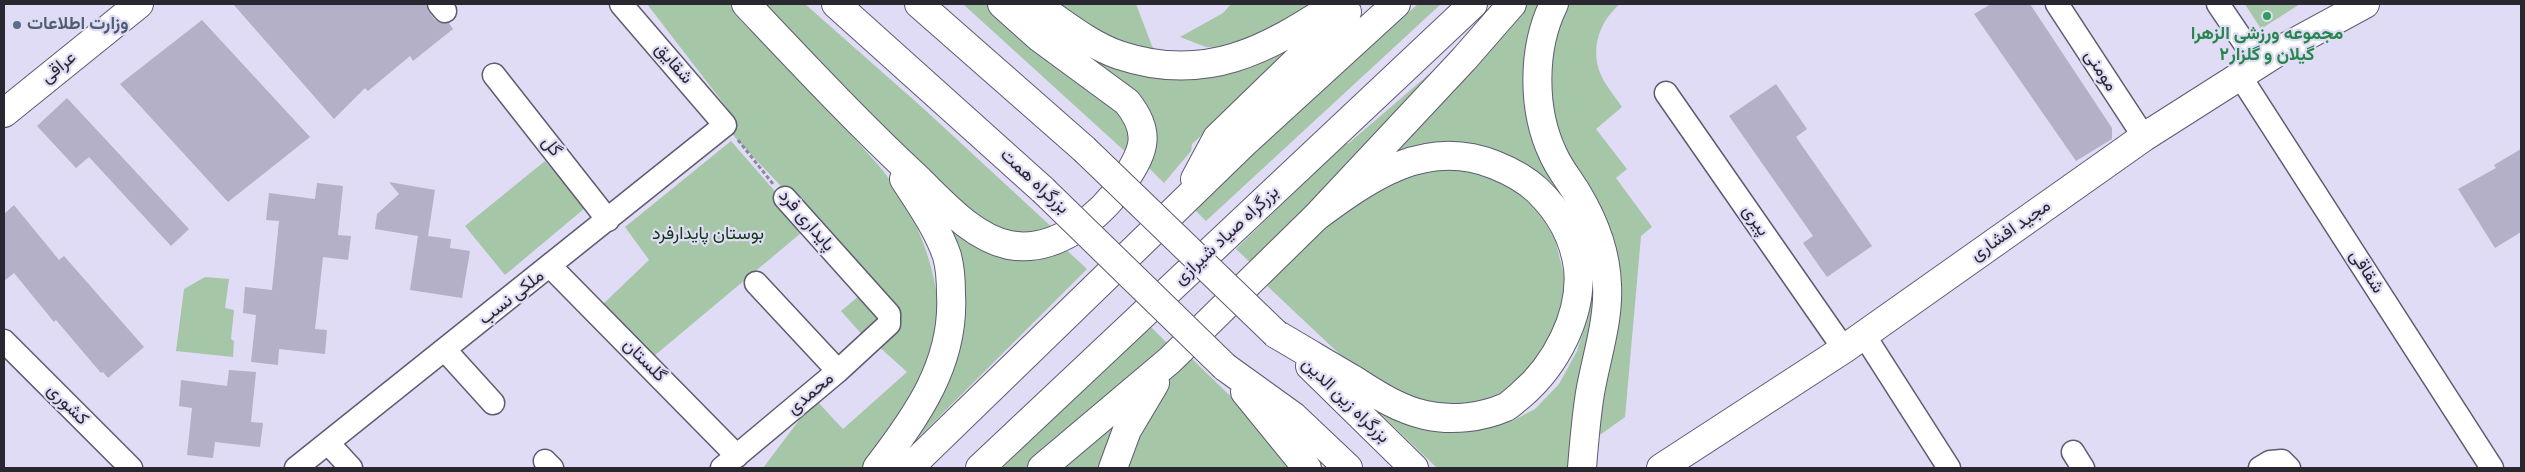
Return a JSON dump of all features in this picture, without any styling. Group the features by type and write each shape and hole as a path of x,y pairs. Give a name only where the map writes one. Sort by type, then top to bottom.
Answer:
{"main road":[{"name":"عراقی","path":"4,112 138,4"},
{"path":"746,4 881,144 957,216 970,226 1007,244 1026,246 1054,240 1086,223 1105,205 1124,182 1139,157 1143,143 1143,130 1140,120 1127,102 1040,38 1002,4"},
{"name":"بزرگراه همت","path":"836,4 1043,190 1225,367"},
{"path":"919,4 1084,149 1276,334 1394,405 1425,415 1461,419 1507,406 1530,387 1550,362 1566,336 1576,304 1578,270 1573,242 1550,203 1530,184 1506,169 1480,159 1461,155 1441,155 1420,159 1385,171 1349,192 1316,217"},
{"path":"1035,4 1090,40 1118,55 1144,62 1190,66 1237,58 1261,49 1336,4"},
{"path":"1183,201 1217,138 1355,4"},
{"path":"909,468 1183,201 1396,4"},
{"name":"بزرگراه صیاد شیرازی","path":"980,468 1473,4"},
{"path":"1042,468 1170,360 1316,217 1512,4"},
{"path":"1554,4 1541,39 1539,109 1553,155 1595,227 1604,256 1608,284 1607,305 1589,394 1582,468"},
{"path":"2284,48 2347,4"},
{"name":"مجید افشاری","path":"1661,468 1854,342 2144,137 2284,48 2365,4"},
{"path":"877,468 908,427 934,384 947,349 952,310 947,256 922,206 881,144"},
{"name":"بزرگراه زین الدین","path":"1276,334 1414,468"},
{"path":"1113,468 1120,448 1139,408 1170,360"},
{"path":"1225,367 1271,427 1307,468"},
{"path":"1225,367 1293,416 1348,468"}],"street":[{"name":"شقایق","path":"622,4 725,125"},
{"name":"مومنی","path":"2057,4 2144,137"},
{"name":"شقاقی","path":"2218,4 2250,71 2492,468"},
{"name":"گل","path":"494,75 608,220"},
{"name":"پیری","path":"1666,93 1949,468"},
{"name":"ملکی نسب","path":"296,468 725,125"},
{"name":"پایداری فرد","path":"785,198 889,314"},
{"name":"گلستان","path":"551,266 730,462"},
{"path":"756,283 838,371"},
{"name":"محمدی","path":"730,462 838,371 889,324 889,314"},
{"name":"کشوری","path":"4,341 131,468"},
{"path":"445,350 493,403"},
{"path":"328,444 351,468"},
{"path":"2260,468 2270,462 2282,461 2289,468"}],"path":[{"name":"پایداری فرد","path":"725,125 785,198"}],"green space":[{"path":"647,4 734,4 880,167 896,189 911,215 923,243 938,301 938,331 934,359 923,386 869,468 763,468 815,399 843,429 907,372 877,345 873,347 841,311 873,284 729,131 727,108"},
{"path":"761,4 805,4 924,109 1056,231 995,234 866,111"},
{"path":"963,4 993,4 1130,114 1130,156"},
{"path":"1018,4 1146,73 1334,14 1192,144 1191,151 1164,183 1144,163 1150,136"},
{"path":"1050,4 1136,4 1152,46 1162,58 1142,55"},
{"path":"1231,4 1318,4 1238,48 1206,47 1180,37 1223,13"},
{"path":"1418,4 1441,4 1206,221 1193,208"},
{"path":"1521,4 1547,4 1531,41 1600,277 1577,468 1437,468 1359,393 1485,428 1512,421 1535,409 1559,384 1577,351 1586,321 1586,269 1509,161 1368,173"},
{"path":"1561,4 1620,4 1613,10 1603,25 1599,34 1596,51 1601,75 1622,107 1596,129 1627,169 1616,178 1652,227 1641,236 1625,417 1590,442 1613,298 1550,123 1550,39"},
{"name":"مجموعه ورزشی الزهرا گیلان و گلزار۲","path":"2245,4 2300,4 2261,29"},
{"path":"1464,44 1255,267 1236,249 1344,144 1349,143"},
{"name":"بوستان پایدارفرد","path":"731,141 807,228 648,361 600,307 649,260 625,227"},
{"path":"545,161 585,208 505,275 465,226"},
{"path":"1411,168 1482,169 1530,198 1553,231 1567,288 1557,327 1541,358 1505,391 1476,403 1428,404 1368,381 1263,282 1316,231"},
{"path":"954,217 1060,244 1087,269 888,468 964,299 964,278 961,259 948,220"},
{"path":"205,277 229,279 225,308 234,310 231,339 234,341 233,357 176,351 184,289"},
{"path":"1148,324 1170,346 1029,468 1002,468"},
{"path":"1189,356 1252,417 1293,468 1123,468 1171,374"},
{"path":"1139,398 1106,468 1053,468"}],"building":[{"path":"233,4 426,4 435,20 441,23 449,23 453,29 413,61 410,56 368,91 365,88 334,119"},
{"path":"1991,4 2030,4 2112,128 2112,139 2076,161 1974,14"},
{"path":"202,20 310,137 228,202 120,84"},
{"path":"1776,84 1807,129 1796,137 1872,246 1827,277 1803,243 1813,236 1729,116"},
{"path":"67,98 189,229 171,246 89,157 76,168 37,126"},
{"path":"2521,149 2521,232 2495,248 2458,189 2496,168 2494,165"},
{"path":"389,182 435,190 428,236 451,239 450,248 470,251 462,298 410,290 418,236 375,229 377,214 399,194"},
{"path":"317,183 343,186 338,235 351,236 348,260 323,257 315,329 327,330 325,354 279,349 278,365 251,362 256,315 243,313 245,287 272,290 279,221 266,220 269,193 315,199"},
{"path":"14,205 59,260 64,256 144,347 108,378 103,372 101,373 56,320 54,322 14,273 4,281 4,214"},
{"path":"229,370 256,372 251,422 263,423 260,447 215,442 213,458 187,455 192,408 179,406 181,380 227,386"}],"place":[{"name":"مجموعه ورزشی الزهرا گیلان و گلزار۲","path":"2267,16"},
{"name":"وزارت اطلاعات","path":"17,25"}]}
